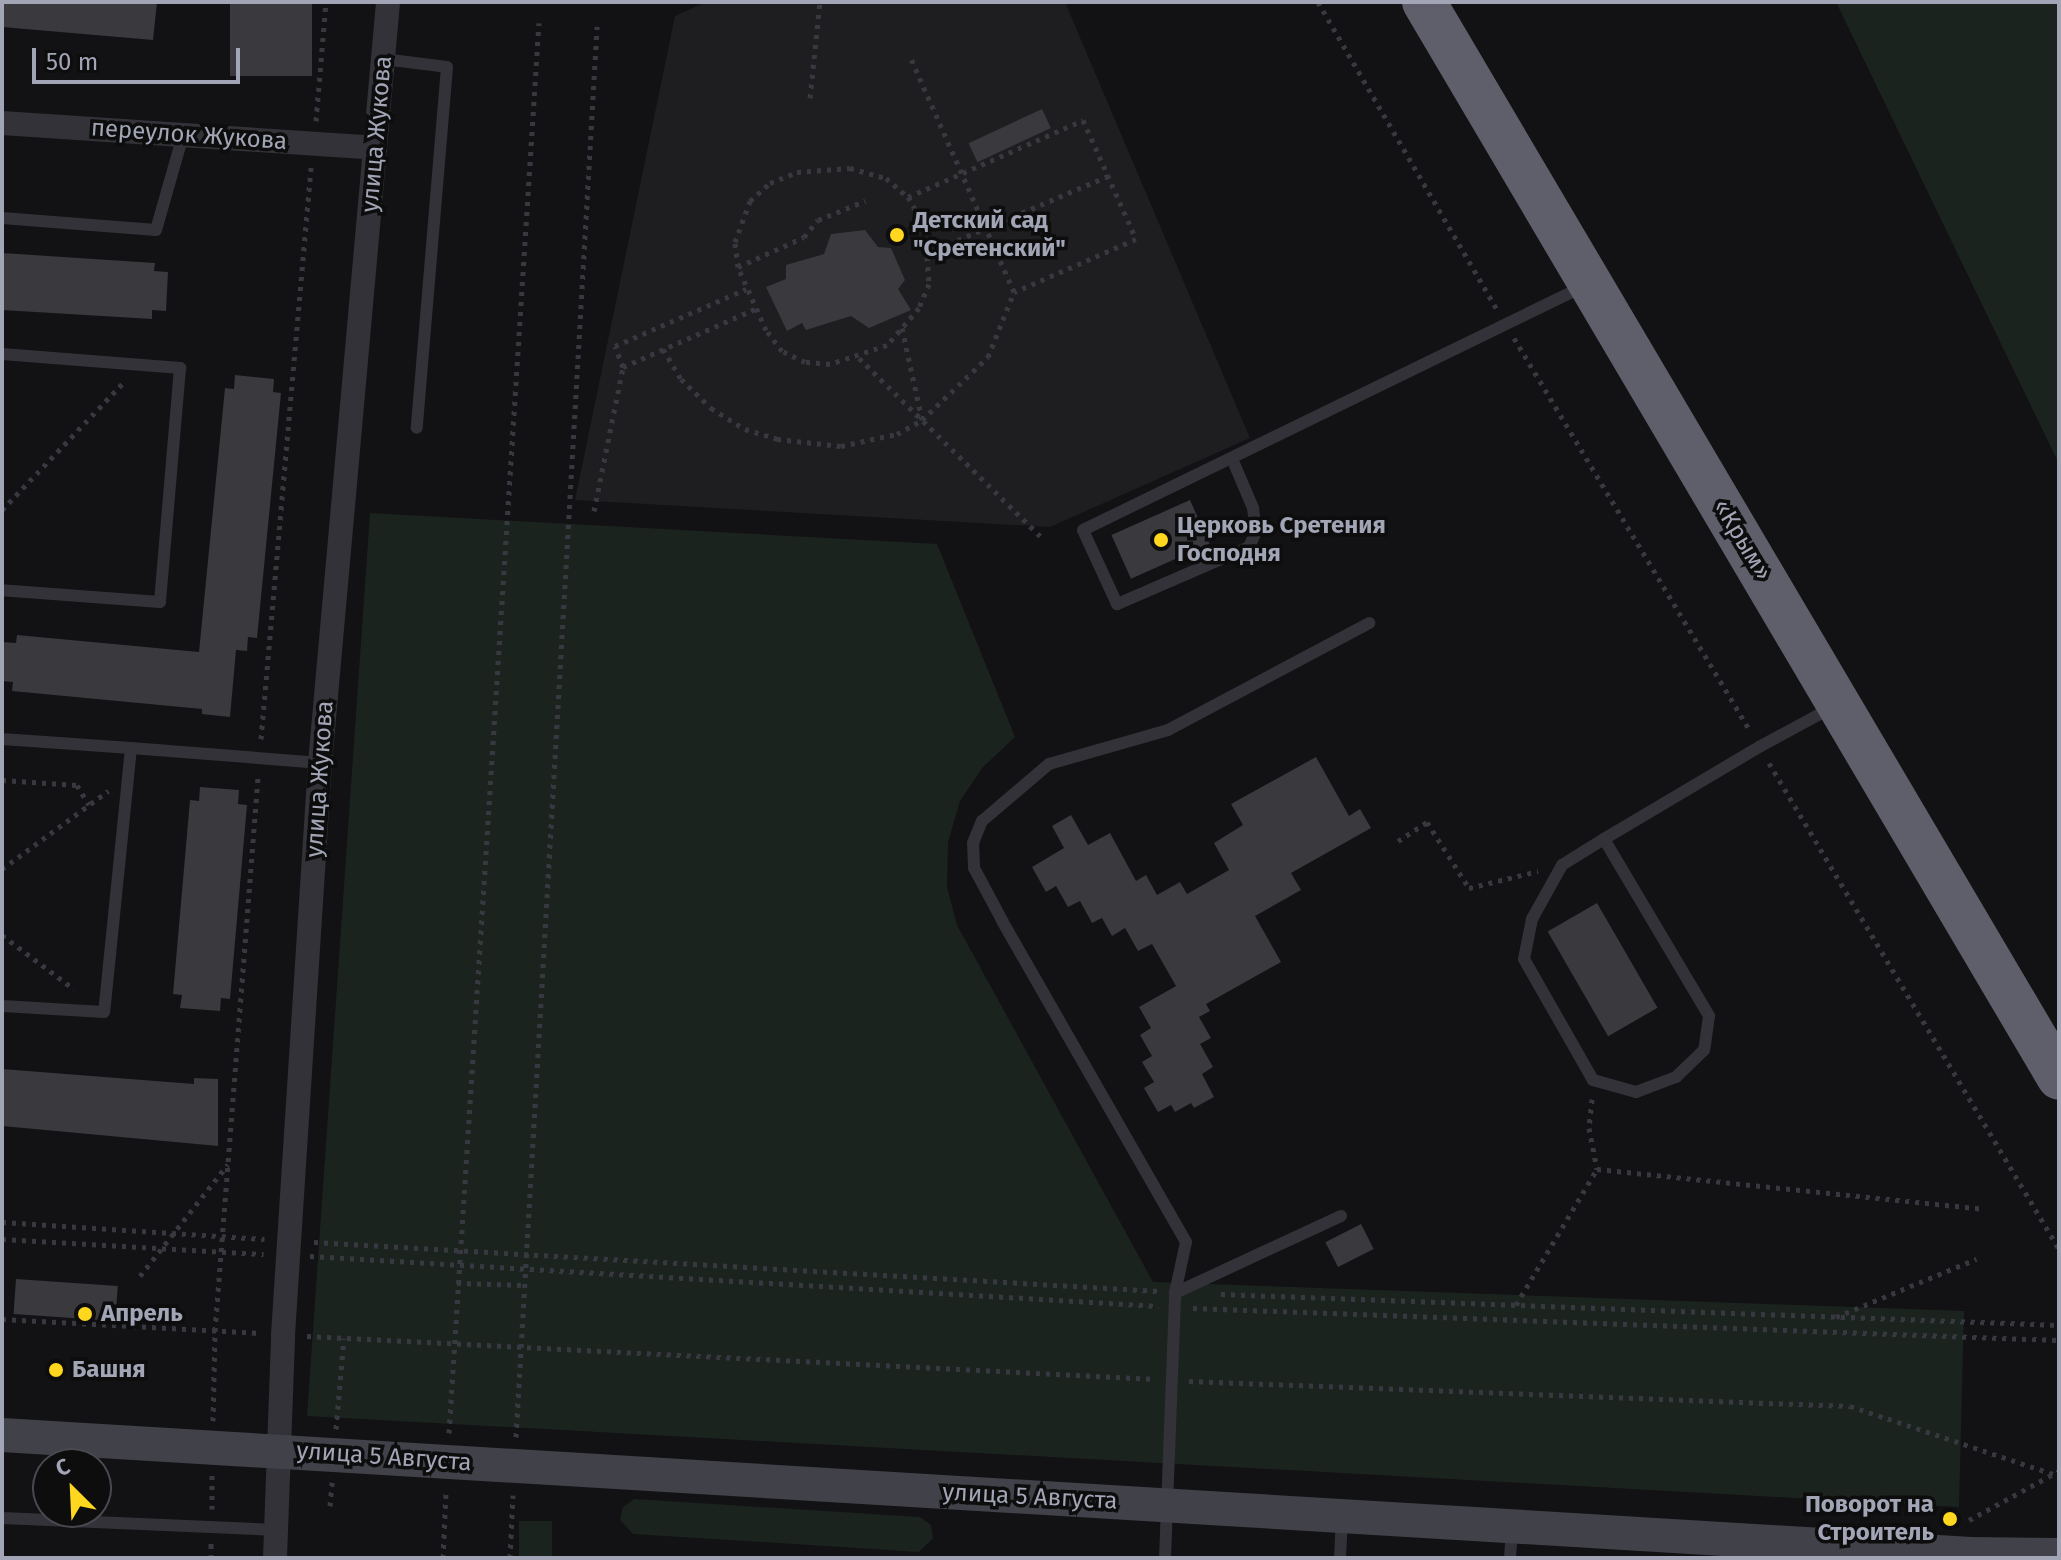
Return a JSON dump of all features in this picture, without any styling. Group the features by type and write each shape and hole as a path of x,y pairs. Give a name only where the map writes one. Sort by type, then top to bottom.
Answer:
{"highway":[{"name":"«Крым»","path":"1424,2 2059,1078"},
{"name":"«Крым»","path":"1441,2 2059,1049"}],"street":[{"name":"улица Жукова","path":"275,1558 283,1335 320,763 388,2"},
{"name":"переулок Жукова","path":"2,123 375,148"},
{"name":"улица 5 Августа","path":"2,1435 1342,1516 1511,1542 2059,1555"}],"lane":[{"path":"383,59 447,67 417,428"},
{"path":"2,218 156,230 183,135"},
{"path":"1233,461 1253,508 1256,532 1249,547 1117,604 1083,530 1233,461 1505,323 1592,283"},
{"path":"2,354 180,368 160,602 2,590"},
{"path":"1165,1558 1174,1307 1186,1242 974,868 973,843 982,821 1049,764 1168,730 1369,623"},
{"path":"1604,839 1709,1016 1704,1050 1676,1077 1636,1092 1593,1080 1524,959 1532,919 1562,865 1604,839 1759,747 1839,704"},
{"path":"2,739 320,763"},
{"path":"2,1006 104,1012 131,748"},
{"path":"1175,1293 1341,1216"},
{"path":"1340,1558 1342,1516"},
{"path":"2,1518 276,1530"}],"path":[{"path":"211,1558 215,1331 260,758 326,2"},
{"path":"810,98 820,2"},
{"path":"1318,2 1505,323 2059,1249"},
{"path":"443,1558 458,1262 539,23"},
{"path":"510,1558 523,1285 597,26"},
{"path":"910,56 1014,292"},
{"path":"663,349 681,379 711,408 745,429 777,439 841,446 868,443 922,420 988,357 1014,292 1136,239 1083,120 908,197"},
{"path":"850,168 886,178 908,197 925,227 930,252 929,284 919,308 887,345 859,358 830,364 805,362 782,351 746,289 738,267 735,242 750,201 770,183 797,172 850,168"},
{"path":"930,252 1108,176"},
{"path":"738,267 804,237 818,220 865,201"},
{"path":"594,511 623,367 615,346 746,289"},
{"path":"623,367 755,309"},
{"path":"902,327 922,420"},
{"path":"859,358 1042,538"},
{"path":"2,510 141,365"},
{"path":"2,869 129,777"},
{"path":"2,780 77,785 89,805"},
{"path":"1398,841 1427,822 1469,888 1562,865"},
{"path":"2,935 104,1012"},
{"path":"1516,1305 1597,1169 1589,1128 1593,1080"},
{"path":"140,1276 229,1162"},
{"path":"1597,1169 1985,1209"},
{"path":"2,1222 223,1236 290,1248 458,1262 1174,1307 2059,1340"},
{"path":"2,1239 222,1251 459,1248 1175,1293 2059,1325"},
{"path":"1834,1317 1976,1259"},
{"path":"457,1283 523,1285"},
{"path":"2,1319 1170,1380 1850,1406 2056,1473"},
{"path":"1969,1520 2056,1473"}],"shaded area":[{"name":"Детский сад \"Сретенский\"","path":"706,2 1065,2 1250,438 1050,527 575,500 675,16"},
{"path":"1836,2 2059,2 2059,464"},
{"path":"370,513 937,544 1015,737 983,767 960,801 948,842 947,887 957,925 1153,1282 1964,1311 1959,1507 307,1416"},
{"path":"634,1499 920,1517 931,1525 933,1538 919,1552 633,1534 620,1520 623,1507"},
{"path":"519,1521 552,1521 552,1558 519,1558"}],"building":[{"path":"2,2 157,2 153,40 2,27"},
{"path":"230,2 312,2 312,76 230,76"},
{"path":"1042,109 1051,128 977,162 969,143"},
{"path":"865,230 878,247 891,248 905,280 898,289 911,310 869,328 851,316 806,330 802,323 787,331 766,287 786,279 786,265 824,254 831,234"},
{"path":"2,253 155,263 154,271 168,272 166,311 152,310 152,319 2,310"},
{"path":"235,375 274,379 273,392 281,393 257,638 248,637 247,651 236,650 230,717 202,714 202,709 12,691 13,682 2,681 2,642 16,643 17,635 199,652 225,388 234,389"},
{"name":"Церковь Сретения Господня","path":"1190,500 1210,544 1131,579 1111,535"},
{"path":"1316,757 1349,816 1360,809 1371,828 1291,873 1301,890 1255,916 1281,962 1206,1004 1210,1011 1199,1017 1211,1038 1200,1044 1213,1067 1202,1074 1214,1097 1194,1108 1191,1103 1175,1112 1171,1105 1158,1112 1144,1088 1154,1082 1142,1062 1152,1056 1140,1035 1151,1028 1139,1007 1176,986 1152,944 1138,951 1125,928 1112,936 1102,918 1092,923 1080,901 1068,907 1056,886 1046,892 1032,867 1064,848 1052,826 1071,815 1088,845 1110,833 1136,881 1146,875 1157,895 1180,882 1187,894 1229,870 1214,843 1243,825 1231,804"},
{"path":"200,787 239,790 238,804 247,805 230,999 221,998 220,1011 180,1008 182,995 173,994 190,800 199,801"},
{"path":"1597,903 1658,1008 1608,1036 1548,931"},
{"path":"2,1069 194,1084 194,1078 218,1079 218,1146 2,1126"},
{"path":"1361,1224 1374,1249 1338,1267 1325,1242"},
{"path":"16,1279 118,1286 115,1321 14,1314"}],"place":[{"name":"Детский сад \"Сретенский\"","path":"897,235"},
{"name":"Церковь Сретения Господня","path":"1161,540"},
{"name":"Апрель","path":"85,1314"},
{"name":"Башня","path":"56,1370"},
{"name":"Поворот на Строитель","path":"1950,1519"}]}
